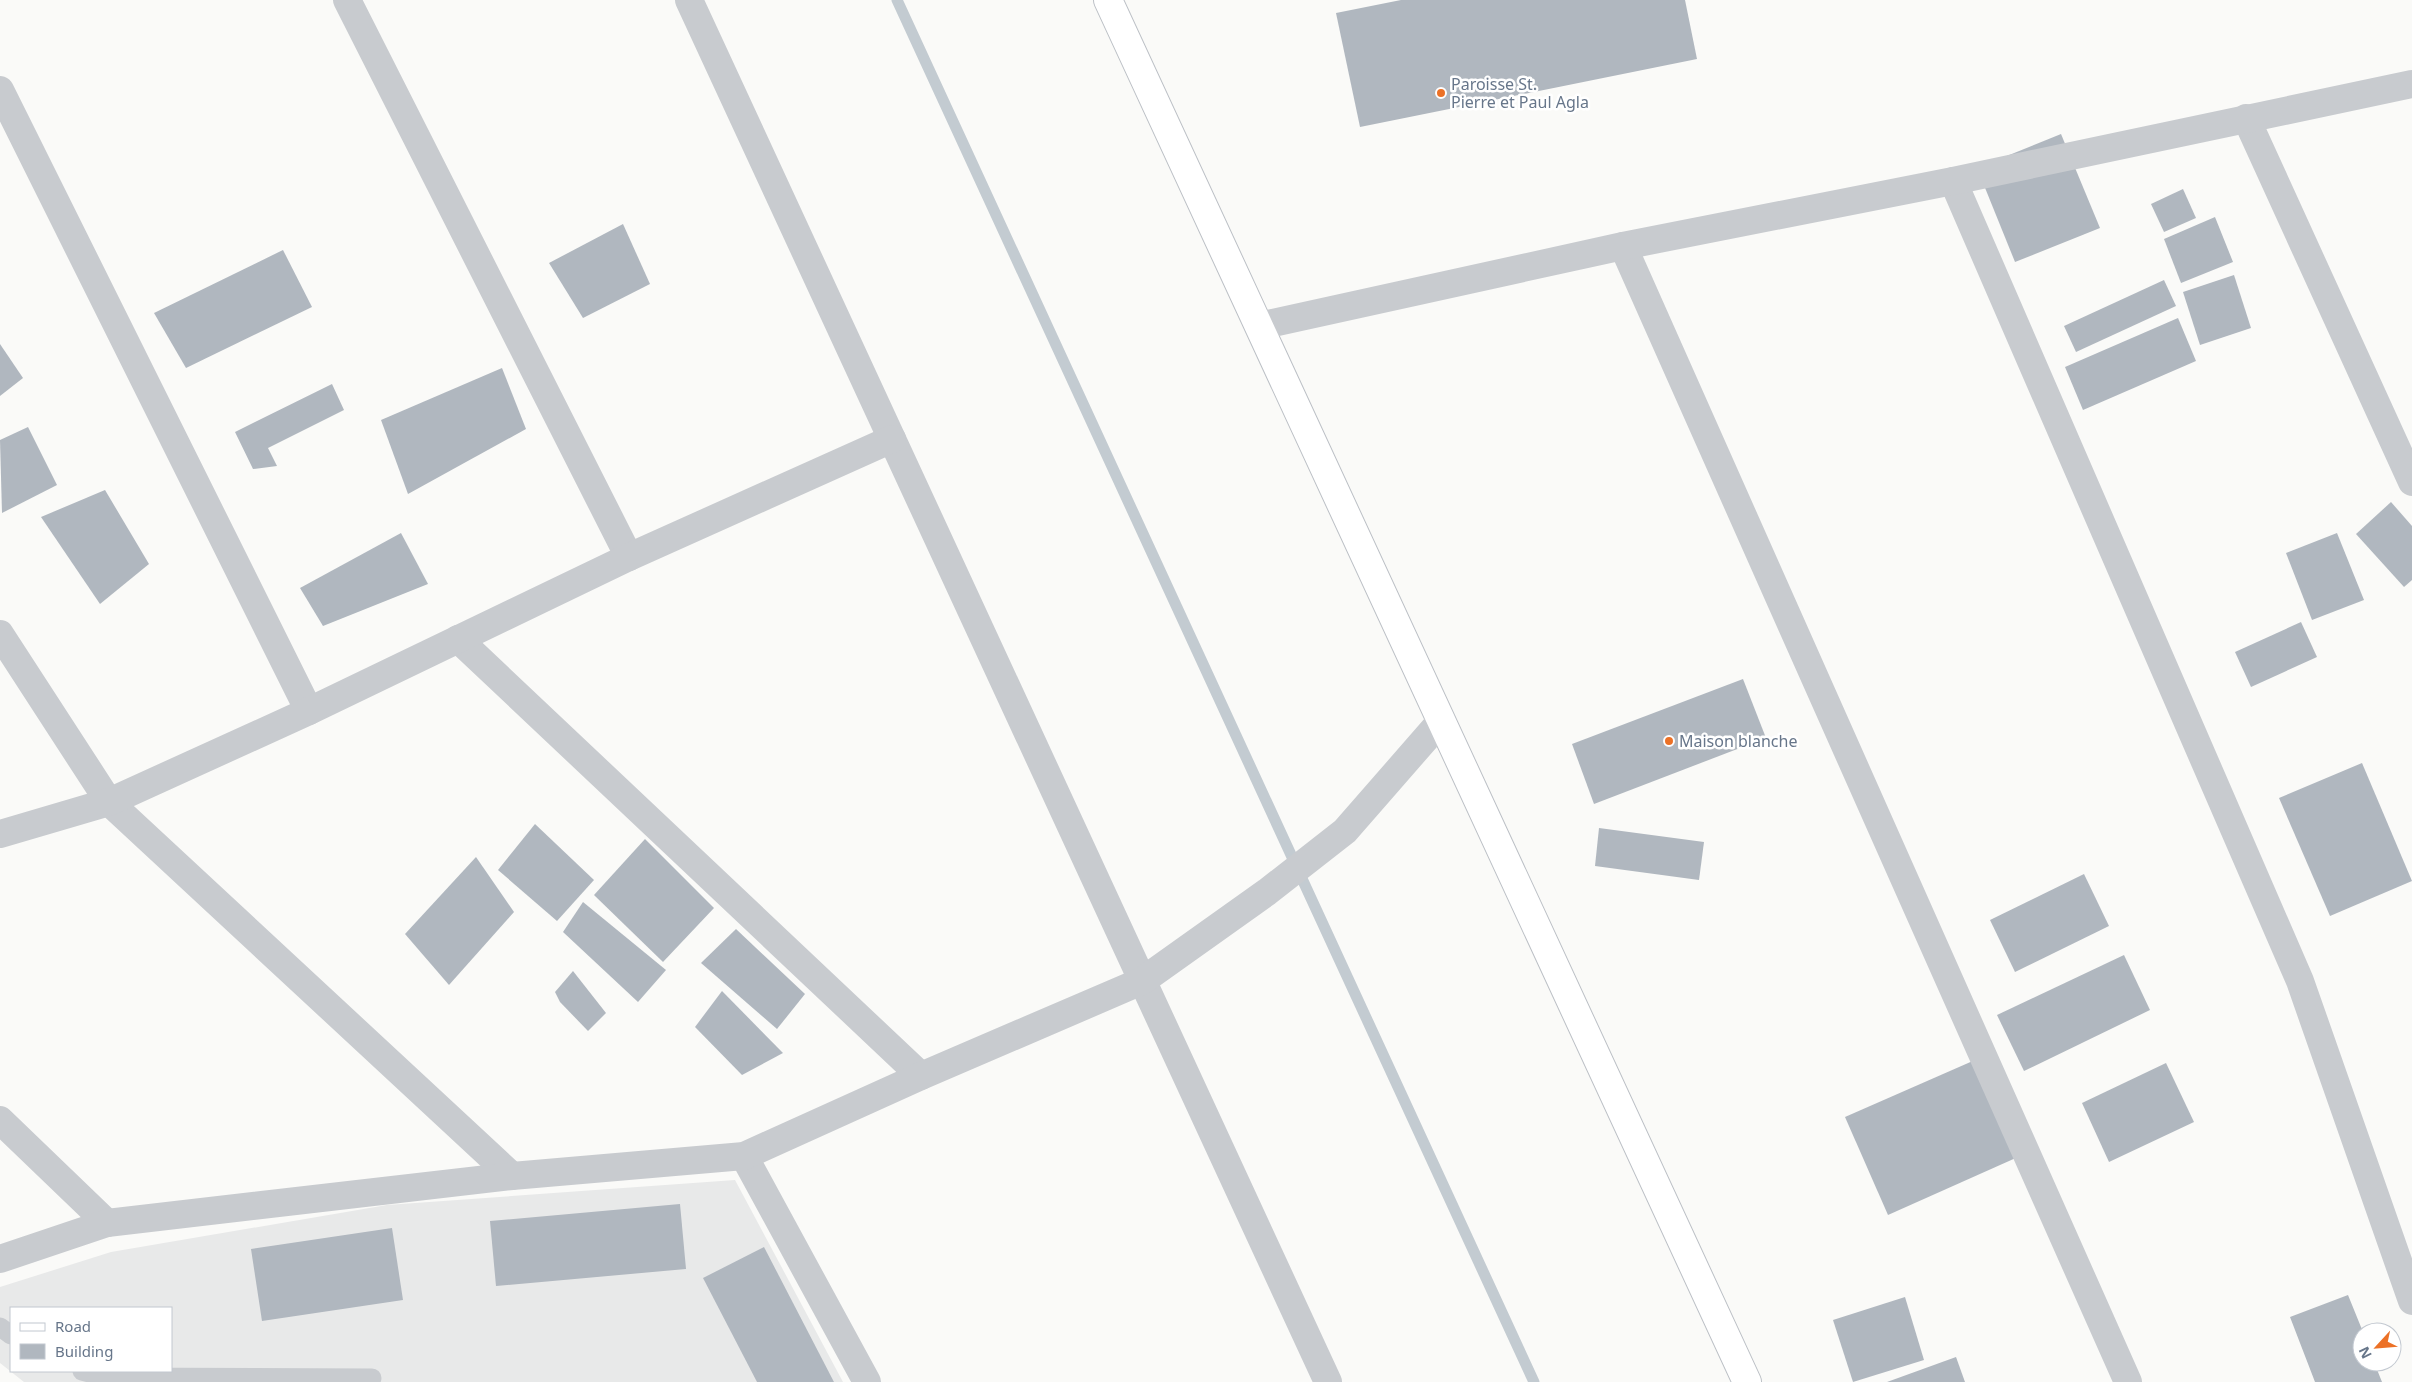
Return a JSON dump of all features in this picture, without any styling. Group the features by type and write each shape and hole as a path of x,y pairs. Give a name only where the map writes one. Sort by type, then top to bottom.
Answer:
{"street":[{"path":"347,0 628,557"},
{"path":"689,0 1328,1382"},
{"path":"1108,0 1747,1382"},
{"path":"1259,326 1623,246 1953,181 2412,84"},
{"path":"0,90 309,711"},
{"path":"2246,118 2412,482"},
{"path":"1953,181 2300,981 2412,1301"},
{"path":"1623,246 2128,1382"},
{"path":"0,834 108,802 309,711 628,557 892,439"},
{"path":"0,634 108,802 512,1176"},
{"path":"458,639 921,1076"},
{"path":"0,1259 107,1223 512,1176 744,1156 921,1076 1142,981 1267,892 1345,831 1442,721"},
{"path":"0,1120 107,1223"},
{"path":"744,1156 867,1382"}],"lane":[{"path":"86,1372 104,1376 372,1378"}],"shaded area":[{"path":"735,1180 843,1382 24,1382 11,1372 172,1372 172,1307 10,1307 10,1371 0,1363 0,1287 111,1252 387,1205"}],"building":[{"name":"Paroisse St. Pierre et Paul Agla","path":"1401,0 1685,0 1697,59 1360,127 1336,13"},
{"path":"2061,134 2100,228 2015,262 1977,168"},
{"path":"2183,189 2196,218 2164,232 2151,204"},
{"path":"2215,217 2233,262 2181,283 2164,239"},
{"path":"623,224 650,284 583,318 549,263"},
{"path":"283,250 312,307 186,368 154,313"},
{"path":"2234,275 2251,328 2200,345 2183,292"},
{"path":"2164,280 2176,306 2076,352 2064,326"},
{"path":"2178,318 2196,361 2083,410 2065,367"},
{"path":"0,344 23,378 0,396"},
{"path":"502,368 526,429 408,494 381,420"},
{"path":"332,384 344,410 268,448 277,466 253,469 235,432"},
{"path":"28,427 57,485 2,513 0,440"},
{"path":"105,490 149,564 100,604 41,517"},
{"path":"2391,502 2412,526 2412,580 2404,587 2356,534"},
{"path":"401,533 428,584 323,626 300,588"},
{"path":"2337,533 2364,600 2312,620 2286,553"},
{"path":"2301,622 2317,657 2251,687 2235,652"},
{"name":"Maison blanche","path":"1743,679 1766,738 1594,804 1572,744"},
{"path":"2362,763 2412,881 2330,916 2279,798"},
{"path":"535,824 594,880 557,921 498,870"},
{"path":"1599,828 1704,842 1699,880 1595,866"},
{"path":"645,839 714,908 663,962 594,895"},
{"path":"476,857 514,912 449,985 405,934"},
{"path":"2084,874 2109,926 2015,972 1990,920"},
{"path":"583,902 666,970 638,1002 563,932"},
{"path":"736,929 805,994 777,1029 701,963"},
{"path":"2124,955 2150,1010 2024,1071 1997,1015"},
{"path":"573,971 606,1013 588,1031 560,1002 555,992"},
{"path":"722,991 783,1053 742,1075 695,1027"},
{"path":"1975,1060 2018,1157 1888,1215 1845,1117"},
{"path":"2166,1063 2194,1122 2109,1162 2082,1103"},
{"path":"680,1204 686,1269 496,1286 490,1221"},
{"path":"392,1228 403,1300 262,1321 251,1249"},
{"path":"764,1247 834,1382 757,1382 703,1278"},
{"path":"2348,1295 2359,1322 2352,1322 2352,1372 2378,1372 2382,1382 2315,1382 2290,1317"},
{"path":"1905,1297 1924,1360 1853,1382 1833,1320"},
{"path":"1956,1357 1965,1382 1887,1382"}],"waterway":[{"path":"897,0 1534,1382"}],"place":[{"name":"Paroisse St. Pierre et Paul Agla","path":"1441,93"},
{"name":"Maison blanche","path":"1669,741"}]}
